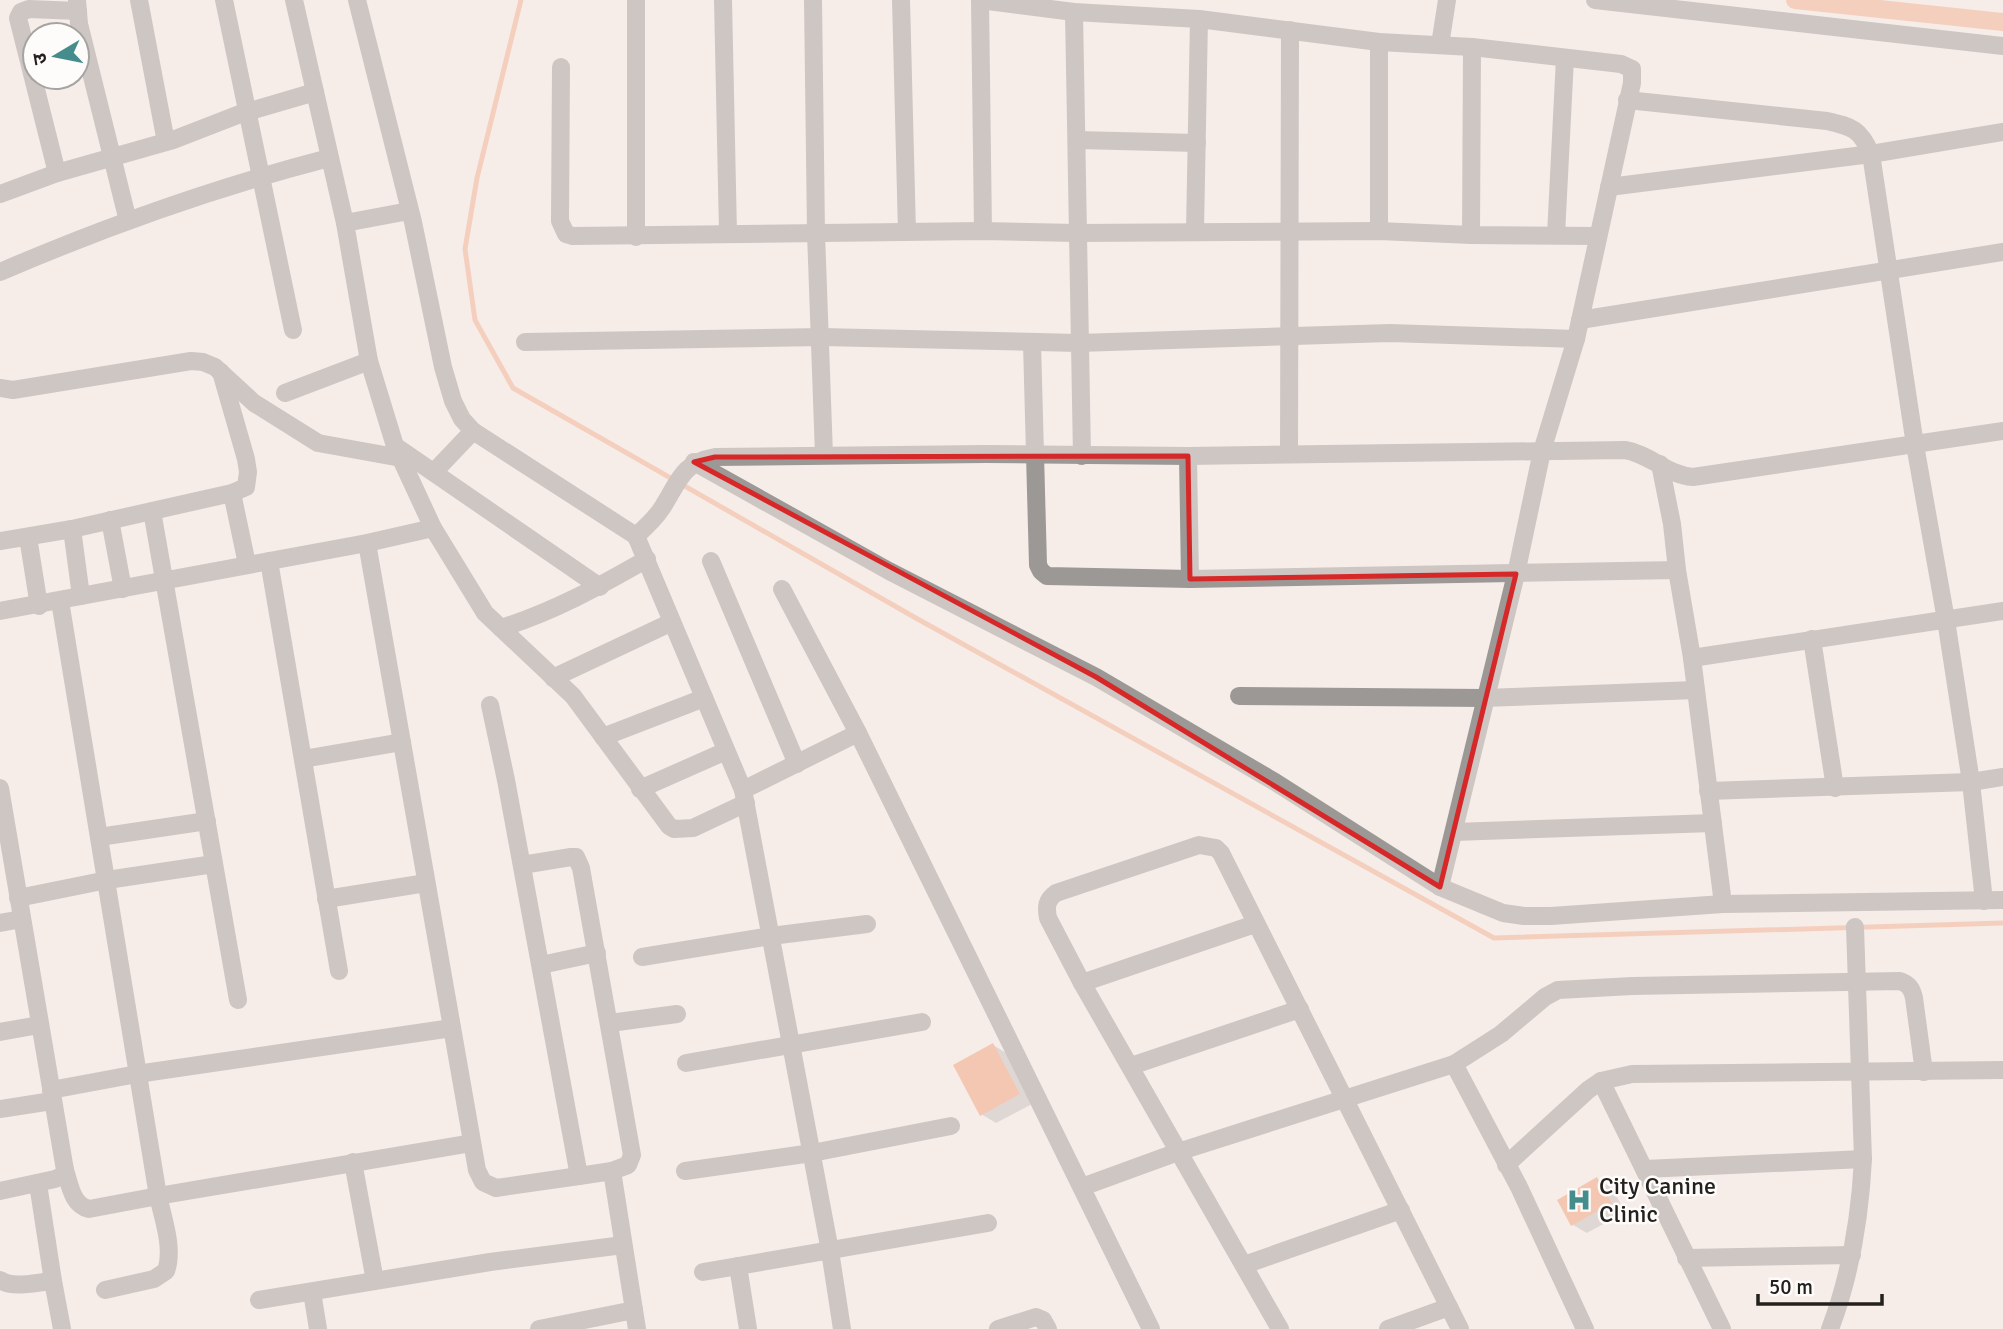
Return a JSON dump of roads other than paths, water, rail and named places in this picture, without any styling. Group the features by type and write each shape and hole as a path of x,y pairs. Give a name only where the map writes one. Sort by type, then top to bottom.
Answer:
{"street":[{"path":"139,0 166,142"},
{"path":"224,0 293,330"},
{"path":"294,0 345,223 369,361 398,452 433,528 485,613 573,696 640,789 674,830 693,828 797,764 858,733"},
{"path":"356,0 410,211 443,367 453,401 462,419 473,431 636,536 744,797 812,1153 842,1329"},
{"path":"636,0 636,237"},
{"path":"723,0 728,233"},
{"path":"813,0 816,233 822,337 824,455"},
{"path":"901,0 908,233"},
{"path":"982,231 980,0 1074,12 1199,19 1380,42 1472,47 1627,65 1632,69 1576,339 1542,451 1517,575 1484,698 1440,887"},
{"path":"1440,45 1447,0"},
{"path":"1595,0 2003,46"},
{"path":"57,173 18,18 22,12 29,9 77,6 128,221"},
{"path":"1074,12 1082,456"},
{"path":"1195,232 1199,19"},
{"path":"1289,454 1290,30"},
{"path":"1379,231 1380,42"},
{"path":"1471,235 1472,47"},
{"path":"1556,235 1565,58"},
{"path":"561,67 560,221 566,234 573,236 982,231 1379,231 1598,236"},
{"path":"0,194 57,173 166,142 248,111 315,92"},
{"path":"1627,100 1827,121 1851,127 1863,136 1871,154 1915,445 1946,620 1971,782 1984,901"},
{"path":"1609,187 1871,154 2003,132"},
{"path":"1078,140 1197,143"},
{"path":"0,272 128,221 260,176 329,158"},
{"path":"345,223 410,211"},
{"path":"1580,320 2003,252"},
{"path":"524,342 822,337 1032,344 1390,333 1576,339"},
{"path":"1032,344 1038,565 1041,572 1056,577 1190,579 1676,570"},
{"path":"0,388 13,390 191,361 203,362 215,367 254,404 310,439 327,445 398,452 434,472 600,586"},
{"path":"285,393 369,361"},
{"path":"0,541 72,529 232,493 246,486 248,472 221,372"},
{"path":"434,472 473,431"},
{"path":"636,536 663,507 690,465 715,457 985,454 1188,456 1625,450 1638,452 1681,476 1693,477 2003,431"},
{"path":"1188,456 1190,579"},
{"path":"1660,464 1692,658 1723,904"},
{"path":"690,465 1096,677 1275,782 1440,887 1503,913 1524,916 1723,904 2003,900"},
{"path":"232,493 247,564"},
{"path":"152,511 238,1000"},
{"path":"110,520 123,589"},
{"path":"0,611 367,543 433,528"},
{"path":"72,529 81,596"},
{"path":"28,537 38,606"},
{"path":"367,543 472,1143 479,1177 489,1186 496,1188 612,1171 628,1165 632,1155 581,867 576,858 522,865"},
{"path":"501,628 600,586 647,559"},
{"path":"269,561 339,971"},
{"path":"711,561 797,764"},
{"path":"782,589 858,733 1151,1329"},
{"path":"60,601 169,1258 166,1271 155,1279 106,1290"},
{"path":"1692,658 2003,611"},
{"path":"553,678 673,622"},
{"path":"1812,639 1835,788"},
{"path":"1239,696 1484,698 1696,690"},
{"path":"603,737 704,698"},
{"path":"490,705 579,1176"},
{"path":"303,758 402,742"},
{"path":"640,789 726,751"},
{"path":"1707,791 1971,782 2003,777"},
{"path":"0,788 65,1170 74,1197 82,1207 89,1209 472,1143"},
{"path":"99,837 207,821"},
{"path":"1454,832 1713,823"},
{"path":"1280,1329 1082,983 1048,918 1046,908 1049,898 1056,893 1206,845 1221,853 1460,1329"},
{"path":"18,898 107,880 214,864"},
{"path":"326,899 426,883"},
{"path":"0,923 22,919"},
{"path":"642,957 867,924"},
{"path":"1082,983 1255,924"},
{"path":"1830,1329 1852,1255 1859,1215 1863,1159 1855,927"},
{"path":"541,965 597,953"},
{"path":"1082,1187 1178,1152 1454,1064 1501,1034 1558,990 1900,981 1912,989 1919,1018 1924,1072"},
{"path":"1131,1066 1300,1009"},
{"path":"610,1023 677,1014"},
{"path":"686,1063 792,1047 922,1022"},
{"path":"0,1032 39,1025"},
{"path":"0,1110 137,1074 452,1028"},
{"path":"1454,1064 1585,1329"},
{"path":"1506,1165 1588,1090 1601,1081 1632,1074 1860,1074 2003,1070"},
{"path":"1601,1081 1722,1329"},
{"path":"685,1171 812,1153 951,1126"},
{"path":"1645,1169 1863,1159"},
{"path":"353,1162 375,1281"},
{"path":"0,1191 38,1184 62,1176 65,1170"},
{"path":"612,1171 637,1329"},
{"path":"38,1184 62,1329"},
{"path":"1244,1265 1401,1210"},
{"path":"703,1272 988,1223"},
{"path":"259,1300 490,1262 623,1245"},
{"path":"1686,1258 1852,1255"},
{"path":"738,1265 748,1329"},
{"path":"0,1280 14,1284 52,1281"},
{"path":"312,1292 318,1329"},
{"path":"1388,1329 1449,1307"},
{"path":"539,1329 634,1310"},
{"path":"998,1329 1036,1317 1043,1320 1048,1329"}],"waterway":[{"path":"521,0 477,178 465,249 475,320 513,388 914,617 1494,938 2003,923"},
{"path":"1795,0 2003,22"}],"place":[{"name":"City Canine Clinic","path":"1579,1200"}]}
